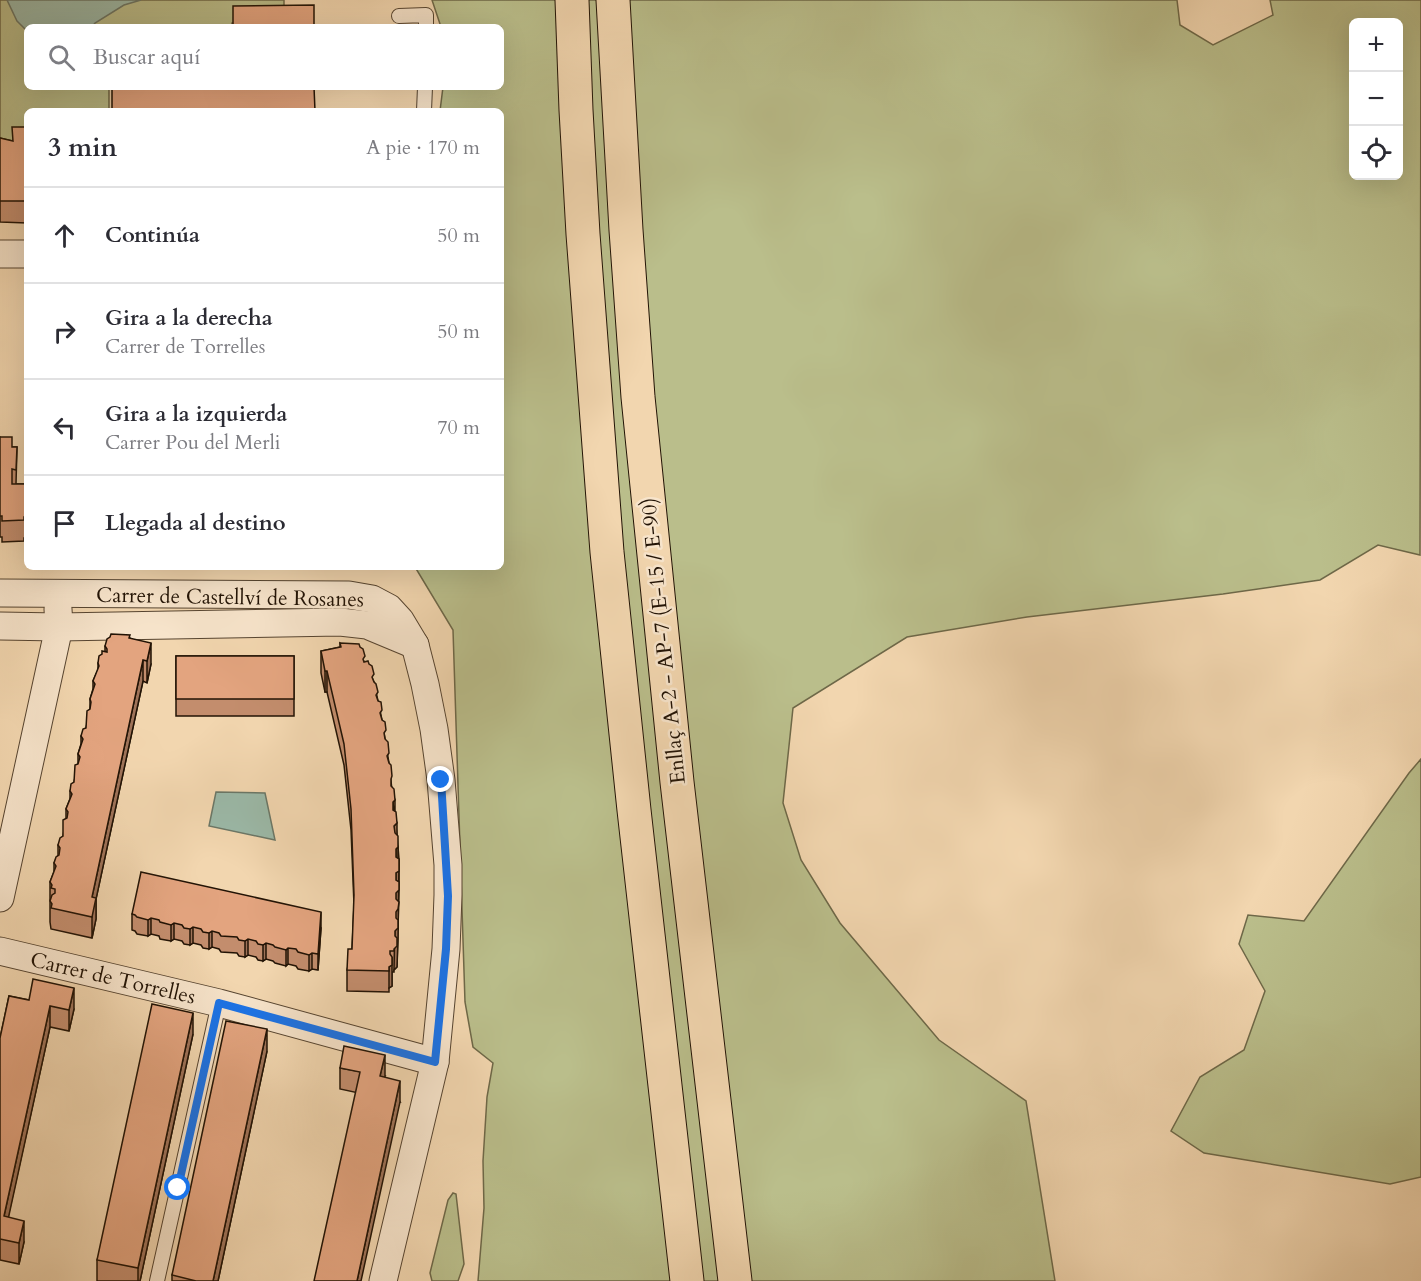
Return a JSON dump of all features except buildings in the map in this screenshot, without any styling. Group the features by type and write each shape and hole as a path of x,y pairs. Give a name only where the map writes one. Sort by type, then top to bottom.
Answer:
{"highway":[{"path":"572,0 582,223 607,552 687,1281"},
{"name":"Enllaç A-2 - AP-7 (E-15 / E-90)","path":"613,0 638,397 677,782 735,1281"}],"street":[{"path":"0,254 24,254"},
{"name":"Carrer de Castellví de Rosanes","path":"0,594 349,596 372,599 389,608 400,620 415,645"},
{"path":"0,898 59,627 57,594"},
{"name":"Carrer de Castellví de Rosanes","path":"0,626 340,622 368,625 415,645"},
{"path":"383,1281 435,1062 446,949 448,865 441,780 434,729 415,645"},
{"name":"Carrer de Torrelles","path":"0,951 219,1003 435,1062"}],"lane":[{"path":"399,16 426,15 426,24"},
{"path":"424,108 425,90"},
{"path":"157,1281 219,1003"}],"green space":[{"path":"0,0 284,0 284,21 232,24 24,24 24,90 109,90 109,108 24,108 24,146 0,146"},
{"path":"432,0 1177,0 1180,25 1213,45 1273,15 1270,0 1421,0 1420,555 1378,545 1320,580 1027,617 907,637 793,708 783,803 801,860 840,923 939,1040 1026,1101 1055,1281 478,1281 484,1208 483,1161 487,1097 493,1063 473,1047 465,1002 453,630 417,570 504,570 504,108 440,108 443,90 504,90 504,24 440,24"},
{"path":"1421,759 1421,1177 1390,1184 1204,1153 1171,1131 1200,1077 1244,1050 1265,991 1239,944 1248,915 1304,921"},
{"path":"453,1193 456,1194 464,1264 458,1281 432,1281 430,1273 448,1200"}],"shaded area":[{"path":"7,0 141,0 124,5 94,24 24,24 24,28 17,21"},
{"path":"216,792 265,793 275,840 209,826"}],"route":[{"path":"178,1188 219,1003 435,1062 446,949 448,896 448,865 441,780"}]}
